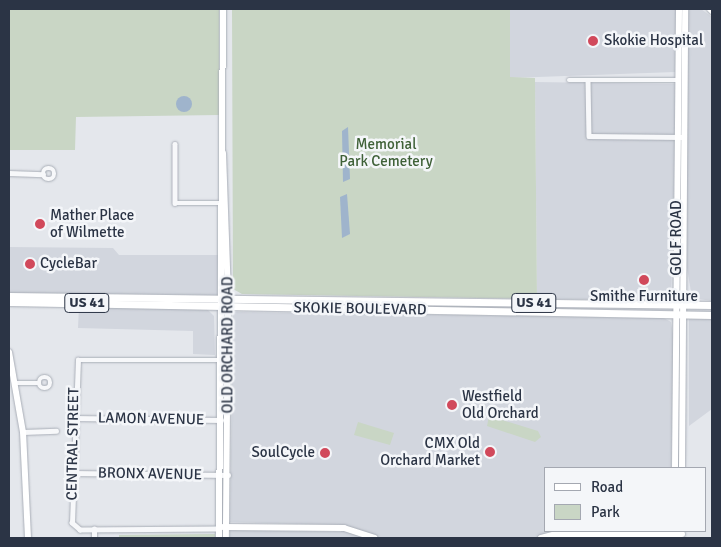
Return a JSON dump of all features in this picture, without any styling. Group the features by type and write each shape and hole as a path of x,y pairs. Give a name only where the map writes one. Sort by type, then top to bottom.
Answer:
{"main road":[{"name":"OLD ORCHARD ROAD","path":"223,9 224,307 228,420 226,538"},
{"name":"GOLF ROAD","path":"679,9 679,80 682,137"},
{"name":"GOLF ROAD","path":"682,467 682,137 685,9"},
{"name":"SKOKIE BOULEVARD","path":"9,296 712,305"},
{"name":"SKOKIE BOULEVARD","path":"9,302 712,315"},
{"name":"OLD ORCHARD ROAD","path":"219,538 220,360 224,307"},
{"name":"GOLF ROAD","path":"675,467 681,315"},
{"path":"9,352 16,383 23,432 28,538"},
{"path":"219,529 226,526 344,528 374,538"},
{"path":"541,538 556,534 680,535"}],"street":[{"path":"569,80 679,80"},
{"path":"588,80 589,136 682,137"},
{"path":"175,144 175,203 223,203"},
{"path":"9,173 44,174"},
{"name":"CENTRAL STREET","path":"94,529 75,528 73,473 78,360 220,360"},
{"path":"16,383 39,383"},
{"name":"LAMON AVENUE","path":"74,418 228,420"},
{"path":"23,432 56,431"},
{"name":"BRONX AVENUE","path":"73,473 228,475"},
{"path":"94,538 94,529 219,529"}],"shaded area":[{"name":"Skokie Hospital","path":"510,9 676,9 675,72 510,78"},
{"path":"687,9 701,9 712,17 712,301 692,298 687,268"},
{"path":"535,82 677,84 671,291 665,300 537,299"},
{"path":"9,247 113,248 119,255 218,255 217,295 9,293"},
{"path":"79,306 208,310 214,316 215,355 193,354 193,331 78,328"},
{"name":"Westfield Old Orchard","path":"233,312 664,318 671,322 674,341 671,467 544,467 544,532 670,532 669,538 230,538 230,530 341,532 340,525 230,522"},
{"path":"689,319 712,319 712,409 689,426"}],"green space":[{"path":"9,9 219,9 219,115 76,117 75,150 9,150"},
{"name":"Memorial Park Cemetery","path":"232,9 510,9 510,77 535,78 537,299 242,294 233,289"},
{"path":"489,416 538,431 541,437 535,442 487,426"},
{"path":"358,422 394,433 390,445 354,435"},
{"path":"215,534 215,538 119,538 119,535"}],"water":[{"path":"181,96 187,96 192,101 190,110 181,112 176,107 176,101"},
{"path":"348,127 350,179 343,182 342,131"},
{"path":"347,194 350,234 342,238 340,197"}],"place":[{"name":"Skokie Hospital","path":"593,41"},
{"name":"Mather Place of Wilmette","path":"40,224"},
{"name":"CycleBar","path":"30,264"},
{"name":"Smithe Furniture","path":"644,280"},
{"name":"Westfield Old Orchard","path":"452,405"},
{"name":"CMX Old Orchard Market","path":"490,452"},
{"name":"SoulCycle","path":"325,453"}]}
